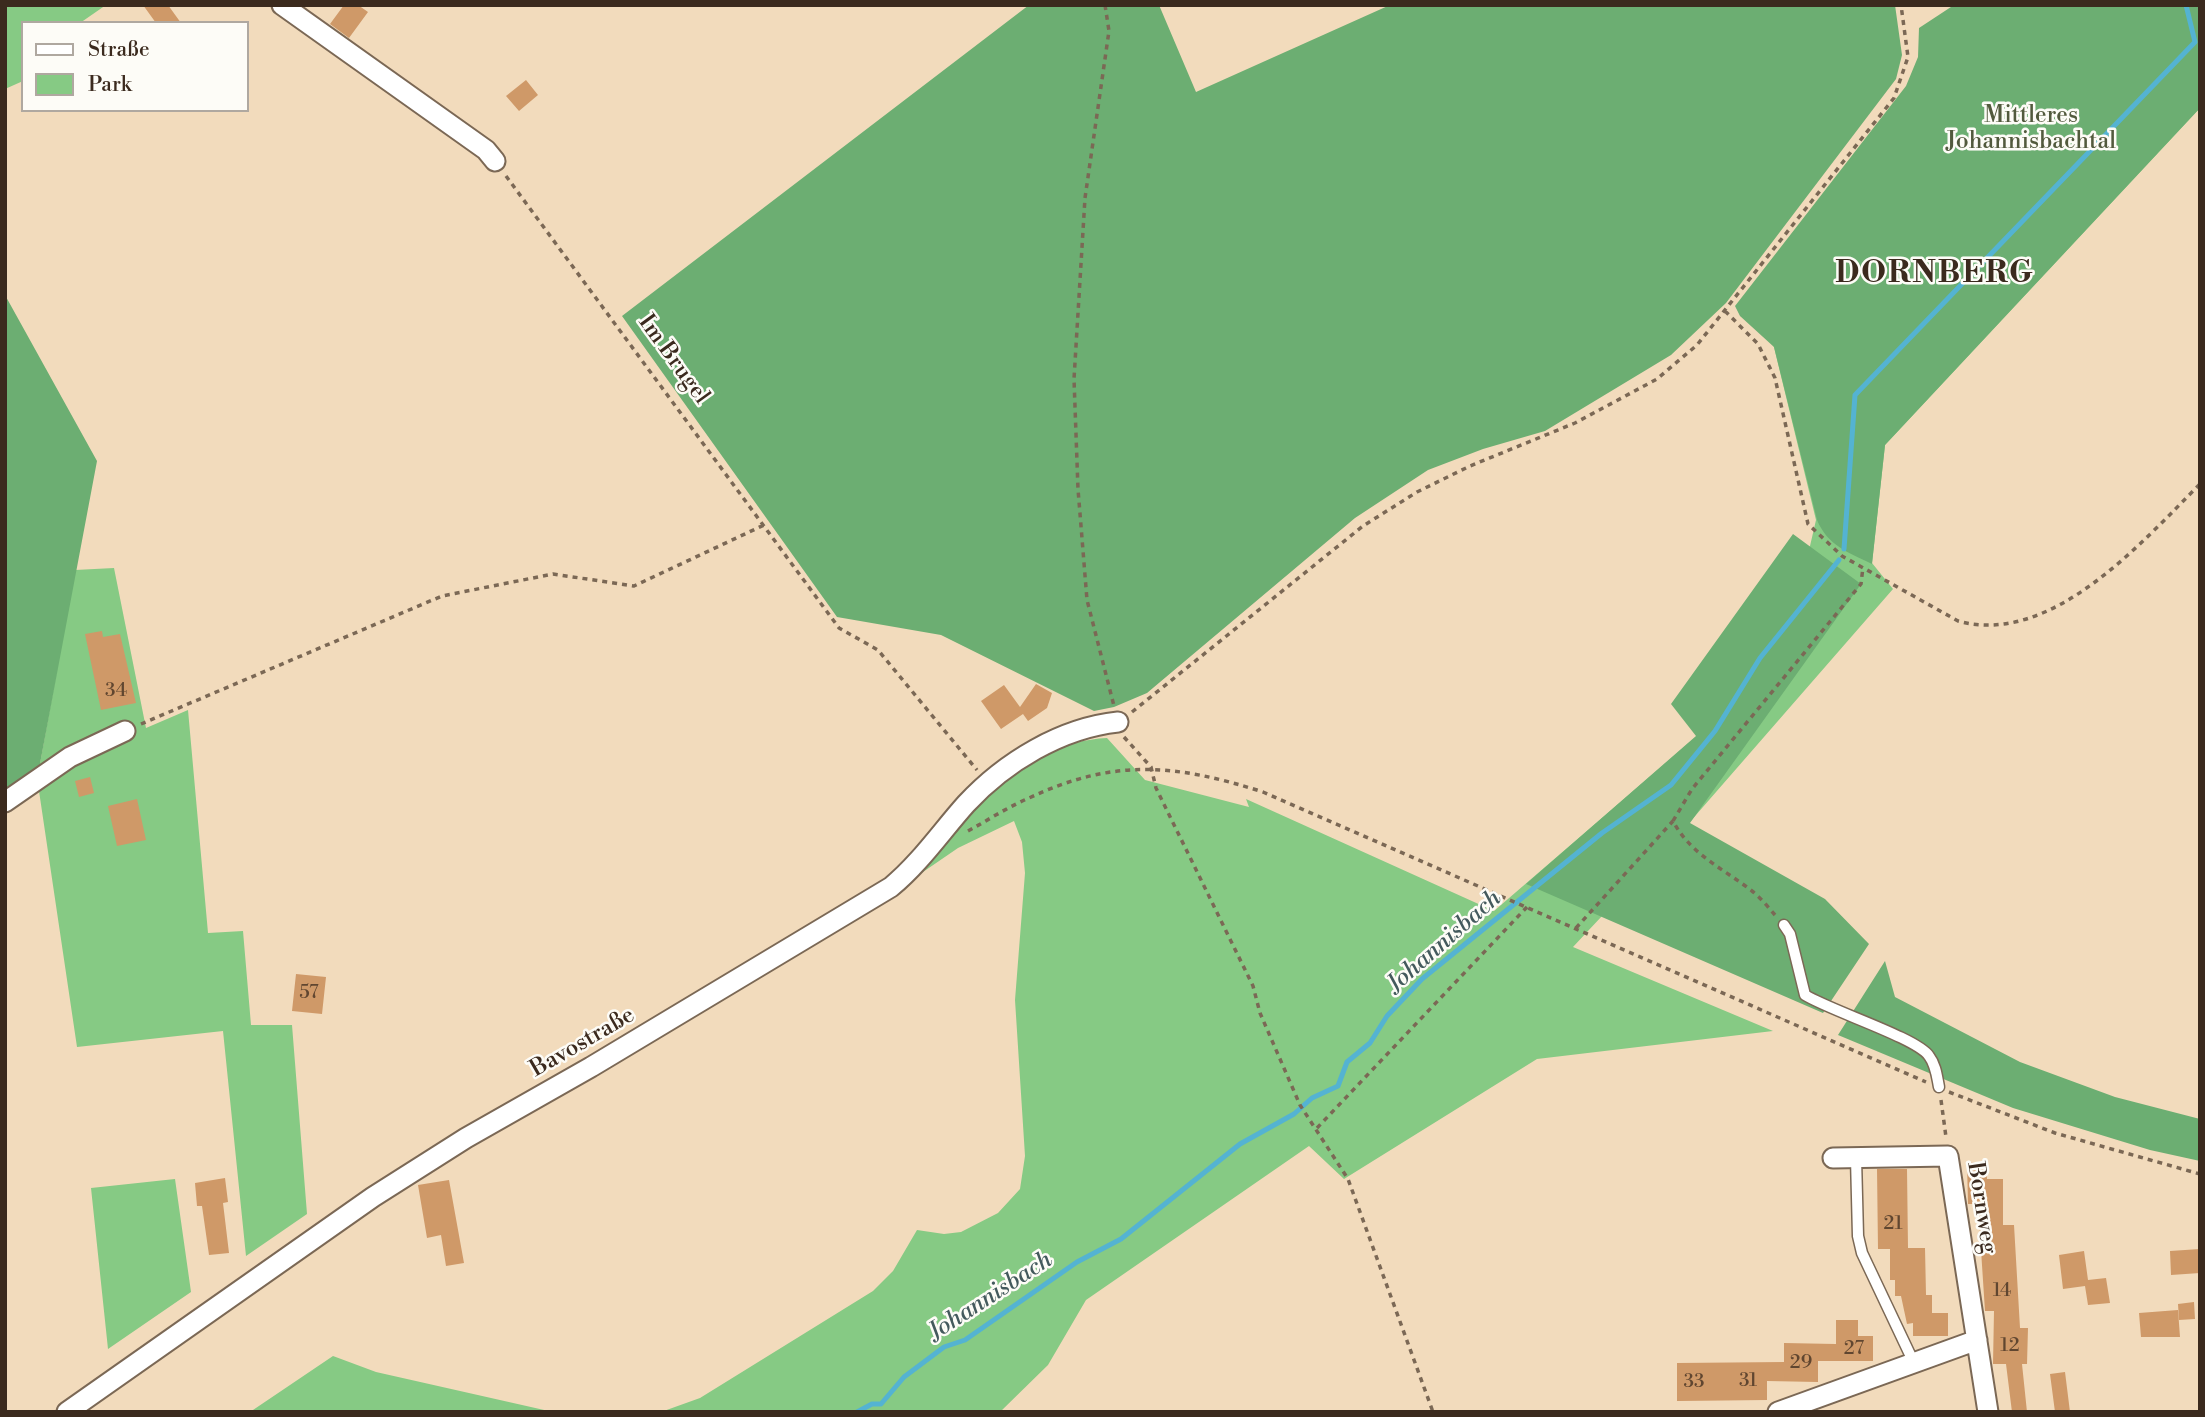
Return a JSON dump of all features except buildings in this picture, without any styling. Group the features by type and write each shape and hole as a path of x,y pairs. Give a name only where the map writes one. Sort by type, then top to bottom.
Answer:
{"street":[{"path":"282,5 486,150 495,161"},
{"name":"Bavostraße","path":"67,1412 373,1197 466,1138 591,1067 891,887 909,872 987,783 1022,758 1077,730 1118,722"},
{"path":"5,802 70,757 125,730"},
{"name":"Bornweg","path":"1833,1158 1948,1156 1988,1412"},
{"path":"1778,1412 1977,1340"}],"lane":[{"path":"1784,925 1790,934 1805,995 1827,1009 1923,1049 1935,1068 1939,1087"},
{"path":"1856,1158 1858,1236 1862,1253 1914,1363"}],"path":[{"path":"1105,5 1109,31 1086,198 1074,379 1078,489 1087,600 1118,722 1128,742 1151,767 1156,788 1253,986 1270,1039 1301,1107 1348,1179 1433,1412"},
{"path":"1118,722 1363,526 1417,492 1470,466 1575,423 1657,379 1697,345 1894,97 1908,57 1901,5"},
{"name":"Im Brugel","path":"495,161 839,628 878,650 987,783"},
{"path":"1725,311 1758,344 1775,378 1808,524 1842,556 1958,621 1979,627 2007,626 2067,600 2119,565 2200,484"},
{"path":"125,730 442,596 553,574 634,586 764,525"},
{"path":"1576,929 1673,821 1692,789 1861,583 1863,567"},
{"path":"965,833 1031,797 1067,783 1119,770 1151,767 1197,773 1262,792 1939,1087 2055,1133 2200,1174"},
{"path":"1673,821 1680,835 1717,868 1754,892 1784,925"},
{"path":"1317,1128 1526,908"},
{"path":"1939,1087 1948,1156"}],"green space":[{"path":"5,5 106,5 83,21 21,21 21,82 5,89"},
{"path":"1029,5 1159,5 1196,92 1390,5 1895,5 1902,55 1896,79 1726,303 1671,355 1545,431 1483,449 1428,470 1355,518 1147,693 1114,707 1094,711 941,635 837,617 622,316"},
{"path":"1954,5 2200,5 2200,108 1885,445 1872,564 1833,542 1817,520 1774,347 1740,316 1735,306 1906,86 1918,57 1919,28"},
{"name":"Mittleres Johannisbachtal","path":"2200,5 2200,108 1885,445 1872,563 1893,589 1689,823 1573,947 1773,1031 1537,1059 1344,1179 1309,1146 1086,1300 1048,1365 1000,1412 661,1412 700,1398 873,1291 893,1271 917,1230 944,1234 961,1232 998,1213 1020,1189 1025,1156 1015,1000 1025,873 1022,842 1014,821 958,848 904,885 946,837 993,790 1018,770 1046,754 1075,743 1107,738 1145,780 1249,807 1246,799 1494,911 1697,736 1810,546 1816,520 1762,298"},
{"path":"5,295 97,461 39,769 5,793"},
{"path":"1793,534 1861,584 1690,823 1825,899 1869,944 1823,1013 1526,884 1696,736 1671,704"},
{"path":"114,568 146,728 188,710 208,933 243,931 251,1025 292,1025 307,1214 246,1256 223,1031 77,1047 39,791 5,813 5,793 39,769 75,570"},
{"path":"1885,961 1895,997 2020,1062 2115,1097 2200,1119 2200,1161 2150,1150 2013,1108 1838,1035"},
{"path":"175,1179 191,1292 108,1349 91,1188"},
{"path":"333,1356 376,1372 553,1412 250,1412"}],"waterway":[{"name":"Johannisbach","path":"1844,549 1855,395 2195,42 2186,5"},
{"name":"Johannisbach","path":"857,1412 872,1404 881,1404 904,1377 944,1347 965,1340 1077,1262 1121,1239 1240,1144 1294,1114 1312,1098 1338,1086 1347,1062 1370,1043 1387,1016 1422,979 1602,833 1671,785 1715,731 1760,658 1839,560"}],"district":[{"name":"DORNBERG","path":"1935,275"}]}
